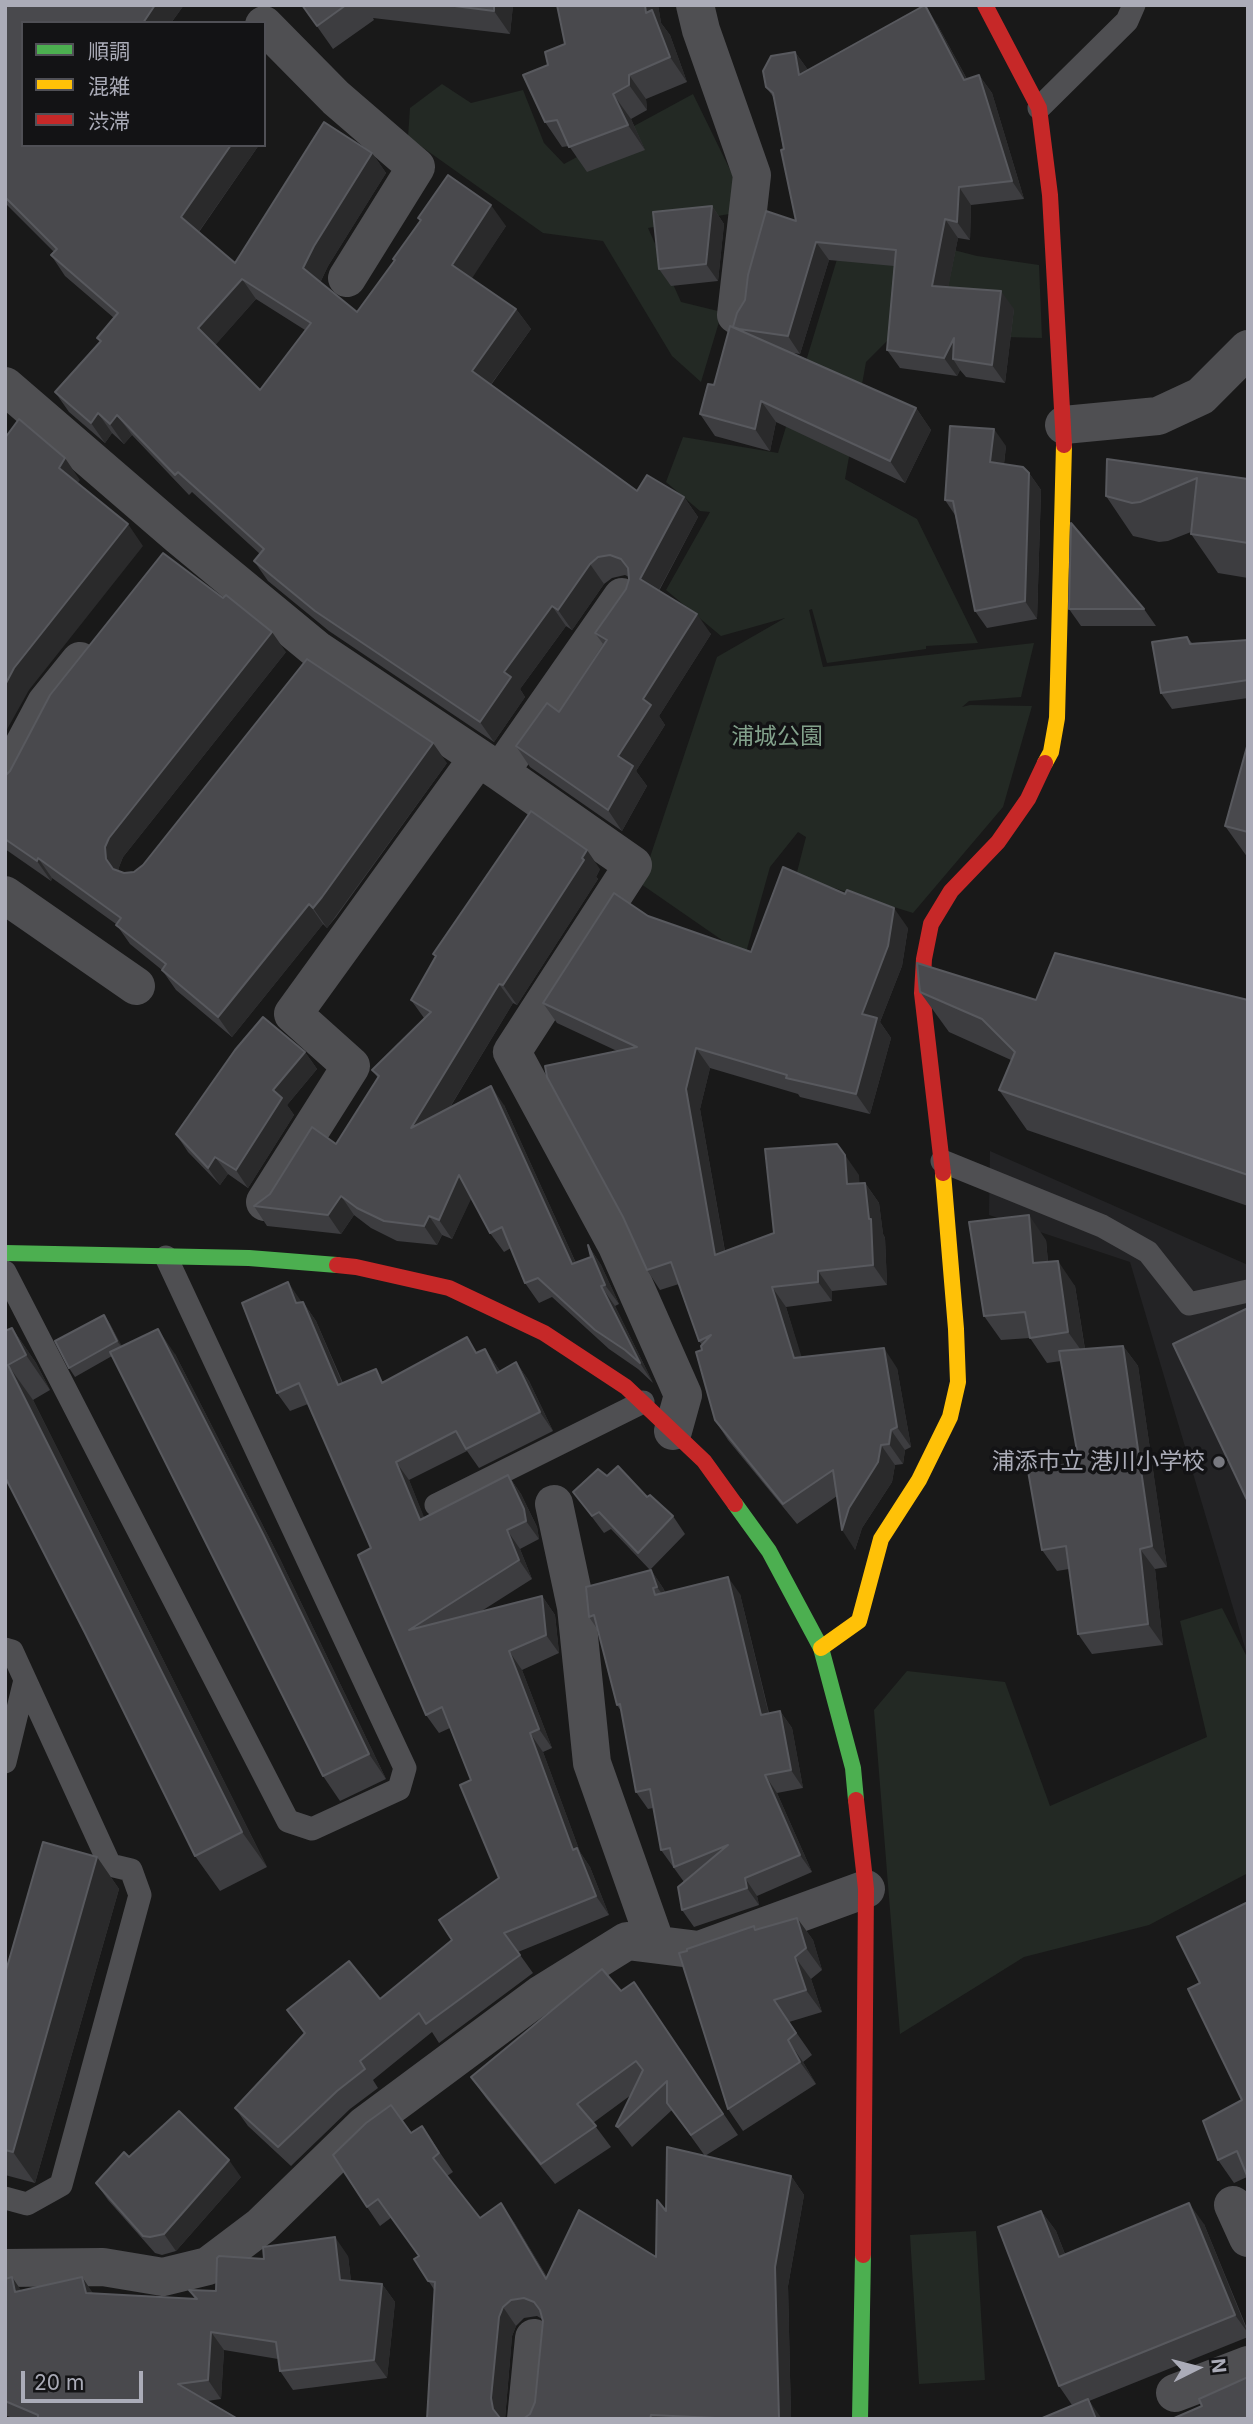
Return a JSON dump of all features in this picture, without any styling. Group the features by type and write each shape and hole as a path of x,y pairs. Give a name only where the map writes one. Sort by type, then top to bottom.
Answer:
{"street":[{"path":"245,5 260,21"},
{"path":"695,5 701,30 752,175 736,315"},
{"path":"821,1648 859,1621 881,1539 919,1480 950,1417 958,1382 942,1161 922,993 924,959 931,924 951,891 998,842 1028,799 1051,752 1057,718 1065,425 1051,195 1039,108 985,5"},
{"path":"266,27 336,99 416,167 347,278"},
{"path":"1065,425 1158,416 1201,396 1248,349"},
{"path":"5,386 179,536 316,649 632,865 512,1052 617,1246 683,1395 673,1431"},
{"path":"154,567 179,536"},
{"path":"265,1202 351,1066 293,1014 622,597"},
{"path":"5,780 46,704 104,630"},
{"path":"291,680 316,649"},
{"path":"5,895 136,986"},
{"path":"5,1253 249,1258 356,1267 449,1288 544,1333 626,1387 704,1461 769,1551 821,1648 853,1768 866,1889 860,2419"},
{"path":"554,1504 576,1608 592,1763 656,1944"},
{"path":"5,2268 103,2267 163,2277 208,2266 261,2226 365,2125 540,1995 627,1941 699,1950 866,1889"},
{"path":"526,2419 534,2338"},
{"path":"1175,2393 1248,2365"}],"lane":[{"path":"1039,108 1127,21 1133,5"},
{"path":"942,1161 1114,1232 1148,1252 1189,1304 1248,1291"},
{"path":"5,1272 288,1821 312,1829 400,1789 405,1768 166,1257"},
{"path":"436,1505 643,1402"},
{"path":"5,1649 12,1651 110,1865 131,1870 140,1895 61,2185 27,2204 5,2198"},
{"path":"5,1762 25,1680"}],"shaded area":[{"name":"浦添市立 港川小学校","path":"990,1151 1248,1265 1248,1658 1130,1262 989,1215"}],"green space":[{"path":"442,84 471,103 523,90 544,143 564,164 693,94 734,178 735,213 648,228 681,302 722,312 701,382 672,356 603,241 543,233 408,137 410,108"},
{"name":"浦城公園","path":"864,227 977,256 1039,265 1042,338 894,334 866,362 845,479 917,519 978,643 926,646 926,649 827,663 812,609 809,610 823,667 1034,643 1021,697 969,701 962,707 1032,706 1003,807 913,913 796,876 806,837 798,832 770,867 745,956 641,884 717,657 785,618 721,636 666,590 710,512 700,511 666,482 683,437 778,453 845,233"},
{"path":"1222,1608 1248,1659 1248,1873 1149,1925 1024,1957 900,2034 874,1710 907,1671 1005,1682 1050,1806 1207,1737 1180,1621"},
{"path":"976,2231 985,2380 919,2384 910,2235"}],"building":[{"path":"5,5 155,5 144,21 21,21 21,147 230,147 181,217 235,263 324,122 372,153 303,268 357,312 395,260 393,259 421,220 418,218 448,175 491,205 452,265 516,309 472,371 637,491 647,475 684,497 640,579 697,614 643,699 651,705 618,756 633,766 608,810 516,746 547,703 559,712 607,640 595,633 626,589 628,568 621,559 610,555 598,557 590,564 558,610 552,606 504,672 511,677 480,722 315,611 254,561 264,549 178,472 175,475 117,415 110,424 98,413 91,423 55,392 101,341 97,338 118,313 51,255 57,249 5,197","holes":["242,279 311,323 260,390 198,328"]},
{"path":"302,5 346,5 317,26"},
{"path":"447,5 494,5 494,11"},
{"path":"557,5 645,5 646,13 652,10 670,57 629,75 629,85 613,94 628,125 569,147 557,120 545,122 523,75 548,65 545,52 565,44"},
{"path":"925,5 964,80 979,75 1012,181 959,187 957,222 945,219 932,286 1001,291 992,365 953,359 954,338 944,358 887,350 896,250 816,242 788,336 733,327 745,300 748,275 766,211 796,221 781,150 784,149 773,93 766,87 763,71 771,56 795,52 799,75"},
{"path":"712,206 706,264 659,269 653,212"},
{"path":"730,326 916,408 890,461 761,401 755,429 700,414 708,384 714,385"},
{"path":"19,419 65,458 59,468 128,524 14,668 5,685 5,438"},
{"path":"950,426 994,429 990,462 1023,467 1029,473 1025,601 975,611 953,501 945,500"},
{"path":"1107,459 1248,479 1248,543 1191,534 1197,478 1140,502 1132,503 1106,496"},
{"path":"1071,523 1144,609 1069,609"},
{"path":"163,553 223,598 226,595 272,632 109,838 105,847 106,859 113,869 124,873 134,872 143,865 307,659 433,743 322,897 313,908 309,904 218,1017 162,970 166,964 116,925 121,918 38,858 37,861 5,839 5,776 50,695"},
{"path":"1187,637 1190,644 1248,640 1248,680 1161,693 1152,642"},
{"path":"1248,743 1248,832 1225,826"},
{"path":"531,811 587,850 582,858 584,860 503,985 499,984 411,1128 491,1086 572,1264 591,1257 588,1245 605,1285 601,1286 640,1363 595,1330 538,1278 525,1283 502,1227 490,1233 459,1175 439,1220 429,1216 424,1226 384,1221 357,1208 341,1196 328,1215 254,1206 270,1194 312,1127 336,1144 379,1076 372,1070 431,1012 411,1000 436,956 433,954"},
{"path":"783,867 845,894 847,890 894,908 888,946 862,1014 877,1018 856,1094 786,1078 787,1075 696,1048 686,1089 715,1255 774,1233 765,1149 837,1144 845,1155 847,1184 865,1183 871,1219 873,1265 818,1271 818,1282 772,1287 794,1358 884,1348 897,1427 891,1430 889,1444 881,1445 878,1462 849,1508 842,1530 833,1470 783,1504 715,1420 696,1352 702,1350 701,1346 711,1335 699,1341 671,1262 647,1270 623,1217 547,1077 545,1066 637,1047 543,1003 614,893 648,916 751,952"},
{"path":"1055,953 1248,1000 1248,1175 999,1090 1015,1052 982,1019 920,992 917,963 1036,1000"},
{"path":"263,1017 305,1052 273,1090 282,1098 236,1170 215,1157 208,1168 176,1134 235,1050"},
{"path":"1029,1215 1033,1263 1058,1261 1068,1332 1030,1338 1025,1312 984,1316 969,1222"},
{"path":"288,1282 296,1303 303,1302 338,1385 376,1369 382,1383 467,1337 476,1353 485,1349 497,1373 516,1362 540,1412 466,1449 456,1431 396,1462 420,1520 508,1475 524,1509 526,1521 507,1530 519,1560 409,1630 542,1596 546,1635 509,1651 539,1729 530,1733 573,1850 577,1848 596,1896 504,1933 520,1955 426,2024 419,2013 360,2061 365,2069 337,2091 278,2147 235,2108 305,2033 287,2010 349,1961 380,1999 452,1940 439,1920 499,1878 460,1785 471,1780 442,1707 426,1715 358,1555 371,1548 299,1383 277,1393 242,1303"},
{"path":"1248,1308 1248,1502 1173,1344"},
{"path":"104,1315 117,1341 69,1368 55,1341"},
{"path":"12,1328 26,1355 8,1365 242,1832 195,1856 5,1477 5,1331"},
{"path":"158,1329 263,1534 369,1754 323,1776 110,1352"},
{"path":"1123,1346 1152,1546 1140,1549 1148,1624 1078,1634 1066,1546 1042,1550 1028,1471 1079,1462 1059,1351"},
{"path":"618,1466 647,1497 650,1495 673,1516 638,1553 599,1512 592,1516 573,1492 598,1469 607,1476"},
{"path":"651,1570 657,1587 653,1588 655,1595 728,1577 761,1715 780,1711 791,1770 765,1775 800,1855 745,1878 747,1888 682,1910 678,1887 728,1845 674,1867 670,1848 661,1850 650,1789 636,1792 620,1704 617,1705 594,1615 589,1617 586,1587"},
{"path":"43,1842 97,1857 13,2152 5,2150 5,1974"},
{"path":"1248,1902 1248,2178 1237,2151 1218,2160 1203,2121 1242,2100 1188,1989 1200,1983 1177,1937"},
{"path":"797,1918 806,1948 795,1957 806,1990 774,2000 796,2033 788,2040 800,2062 728,2109 679,1953 754,1926 755,1930"},
{"path":"602,1969 621,1991 634,1982 723,2114 691,2135 667,2103 667,2081 616,2126 643,2070 636,2061 577,2104 596,2126 541,2164 471,2077"},
{"path":"391,2105 411,2133 422,2126 439,2153 433,2158 480,2218 501,2203 546,2279 579,2210 656,2257 657,2200 666,2211 667,2147 791,2176 775,2267 779,2419 651,2415 650,2419 523,2419 530,2414 535,2402 543,2321 534,2302 524,2298 511,2300 503,2307 499,2317 491,2398 493,2409 502,2419 427,2419 435,2282 428,2281 414,2259 419,2256 378,2199 367,2207 333,2155 366,2123"},
{"path":"179,2111 229,2160 164,2234 143,2236 96,2183 124,2152 129,2157"},
{"path":"1189,2203 1235,2315 1059,2386 998,2227 1041,2211 1059,2257"},
{"path":"335,2237 340,2280 382,2284 374,2360 280,2371 276,2342 211,2332 208,2380 178,2384 238,2419 38,2419 38,2415 5,2401 5,2279 12,2277 15,2292 82,2277 86,2293 197,2299 189,2290 216,2291 219,2256 264,2259 263,2247"},
{"path":"1248,2377 1248,2419 1172,2419 1202,2406 1199,2399"},
{"path":"1088,2399 1096,2419 1040,2419"}],"traffic: fast":[{"path":"5,1253 249,1258 337,1265"},
{"path":"735,1504 769,1551 821,1648 853,1768 856,1800"},
{"path":"860,2419 863,2255"}],"traffic: slow":[{"path":"1045,763 1051,752 1057,718 1064,445"},
{"path":"821,1648 859,1621 881,1539 919,1480 950,1417 958,1382 943,1173"}],"traffic: jam":[{"path":"985,5 1039,108 1050,195 1064,445"},
{"path":"943,1173 922,993 924,959 931,924 951,891 998,842 1028,799 1045,763"},
{"path":"337,1265 449,1288 544,1333 626,1387 704,1461 735,1504"},
{"path":"856,1800 866,1889 863,2255"}],"place":[{"name":"浦添市立 港川小学校","path":"1219,1462"}]}
